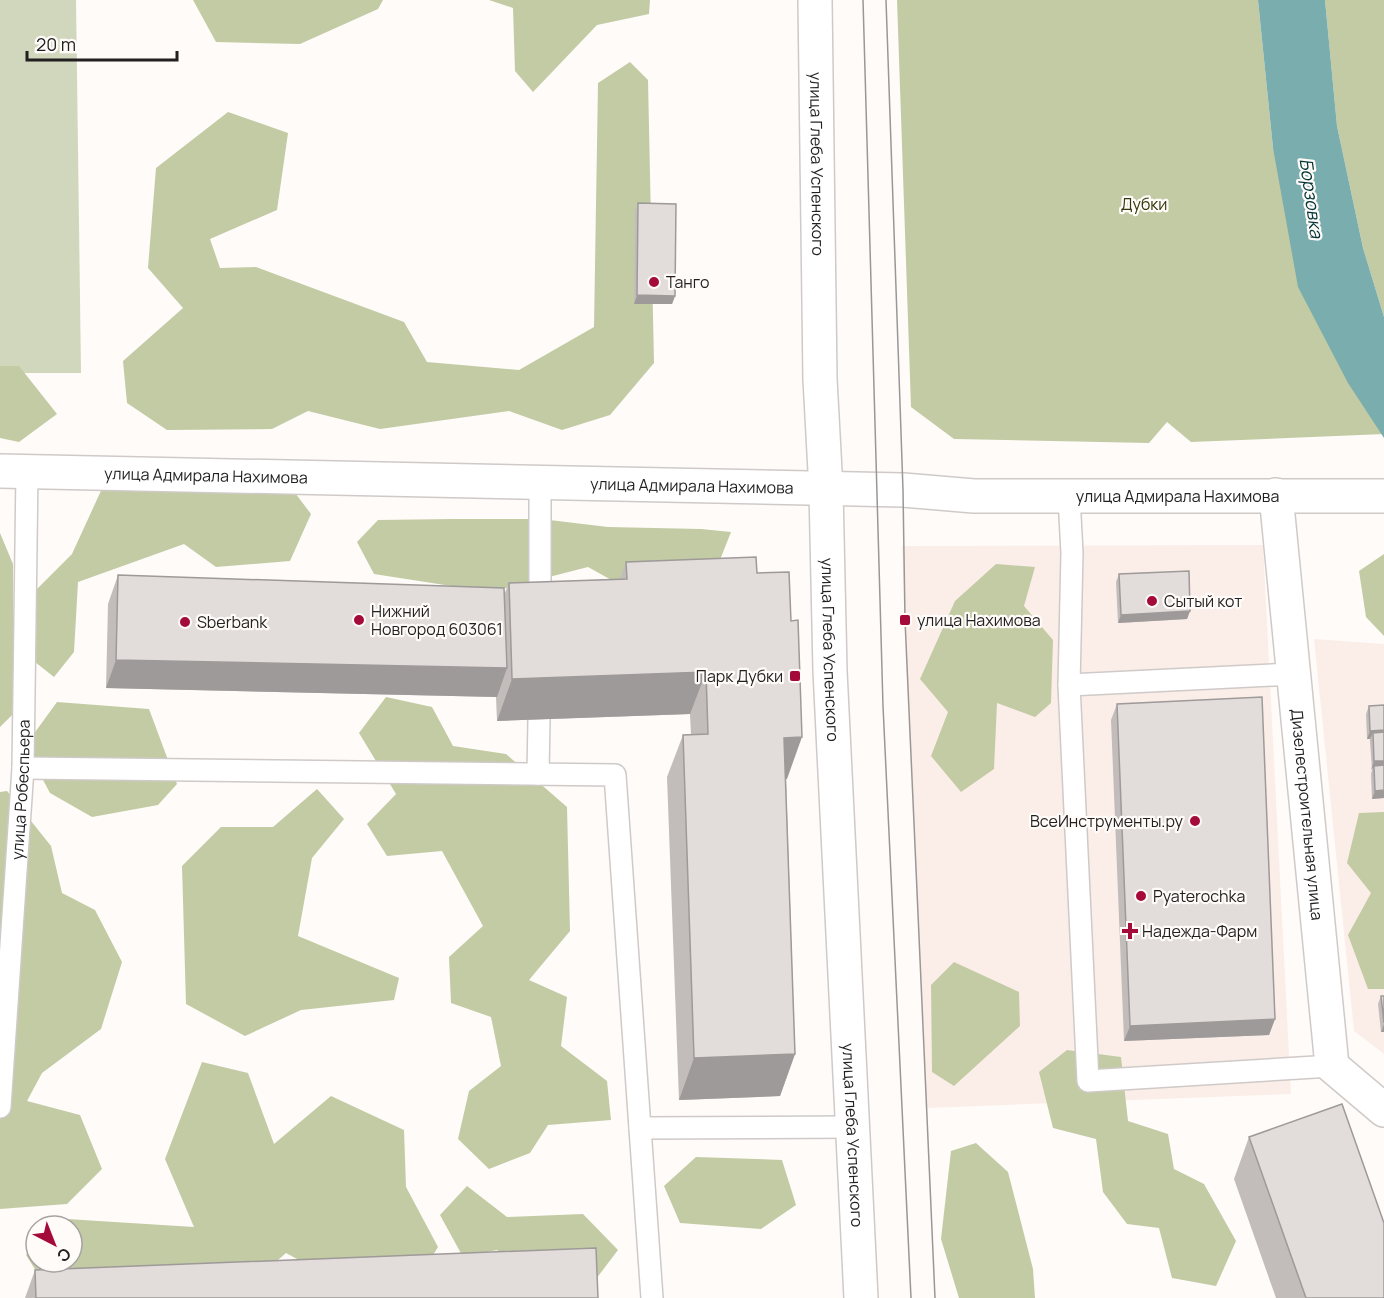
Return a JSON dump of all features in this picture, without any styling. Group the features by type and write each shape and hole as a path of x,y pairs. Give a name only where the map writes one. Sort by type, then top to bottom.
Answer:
{"street":[{"name":"улица Глеба Успенского","path":"815,0 820,379 826,490 831,679 861,1298"},
{"name":"улица Адмирала Нахимова","path":"13,471 903,490 974,496 1384,496"},
{"name":"Дизелестроительная улица","path":"1276,495 1332,1066"},
{"path":"1332,1066 1384,1110"}],"lane":[{"name":"улица Робеспьера","path":"0,1107 23,768 13,471"},
{"path":"540,482 540,623"},
{"path":"1069,497 1072,553 1069,685 1088,1082 1332,1066"},
{"path":"1069,685 1293,674"},
{"path":"538,774 539,720"},
{"path":"23,768 615,775 652,1298"},
{"path":"640,1128 853,1127"}],"shaded area":[{"path":"1263,545 1291,1094 927,1108 902,546"},
{"path":"1314,639 1384,644 1384,1054 1354,1031"}],"green space":[{"path":"0,0 76,0 81,373 0,373"},
{"path":"193,0 383,0 378,9 300,44 216,42"},
{"path":"489,0 650,0 649,14 597,25 533,92 515,71 513,8"},
{"name":"Дубки","path":"897,0 1258,0 1273,148 1384,434 1191,442 1167,422 1149,443 954,439 911,407"},
{"path":"1325,0 1384,0 1384,317 1363,248 1337,126"},
{"path":"630,62 648,80 654,363 610,415 562,430 509,411 380,429 308,411 272,429 167,430 127,403 123,361 183,308 148,268 156,168 228,112 288,133 277,210 210,239 220,268 256,267 404,322 427,362 519,370 594,327 598,83"},
{"path":"0,366 19,366 57,414 19,442 0,438"},
{"path":"286,481 311,514 290,561 216,567 184,544 78,582 74,652 54,677 30,658 33,593 72,554 105,482"},
{"path":"541,519 608,527 731,532 716,570 633,592 588,567 490,592 374,574 357,542 378,520"},
{"path":"0,533 13,564 13,714 0,727"},
{"path":"1384,554 1384,636 1366,617 1359,571"},
{"path":"996,564 1035,567 1024,606 1053,640 1051,703 1035,717 997,703 994,769 961,792 931,756 948,712 920,679 955,601"},
{"path":"386,697 432,707 453,746 506,754 567,807 570,931 529,980 567,997 561,1046 607,1081 611,1120 548,1125 530,1153 489,1169 458,1139 469,1091 501,1066 491,1017 451,1003 449,957 483,926 442,851 387,856 367,824 396,794 359,733"},
{"path":"57,702 149,709 177,784 158,805 92,817 50,793 25,746"},
{"path":"317,789 344,819 312,858 298,936 399,978 394,1000 301,1010 245,1036 186,1004 182,866 221,827 273,827"},
{"path":"7,791 51,846 62,893 95,910 122,962 101,1029 42,1073 27,1101 80,1115 102,1169 67,1204 0,1209 0,792"},
{"path":"1384,812 1384,989 1368,989 1348,935 1371,893 1347,863 1359,813"},
{"path":"954,962 1019,992 1020,1026 954,1086 932,1072 931,985"},
{"path":"1067,1050 1121,1057 1128,1121 1168,1134 1174,1169 1204,1184 1236,1241 1216,1286 1172,1278 1159,1228 1127,1224 1103,1192 1096,1139 1053,1128 1039,1072"},
{"path":"202,1062 248,1073 274,1144 331,1096 404,1130 406,1187 438,1247 422,1273 334,1279 286,1253 254,1281 52,1296 38,1274 84,1274 84,1220 194,1227 165,1159"},
{"path":"976,1143 1008,1172 1033,1269 1035,1298 959,1298 941,1239 951,1151"},
{"path":"696,1157 782,1160 796,1205 761,1229 680,1223 664,1186"},
{"path":"467,1186 507,1217 583,1214 618,1250 596,1279 522,1278 497,1250 463,1257 440,1215"}],"water":[{"name":"Борзовка","path":"1258,0 1325,0 1337,126 1363,248 1384,317 1384,438 1348,383 1298,287 1273,148"}],"building":[{"path":"638,203 676,204 675,296 637,295"},
{"path":"756,557 757,573 789,572 791,621 798,620 802,737 784,738 795,1054 694,1058 683,735 708,734 706,672 512,679 509,583 627,579 626,562"},
{"name":"Сытый кот","path":"1189,571 1190,611 1121,615 1119,574"},
{"path":"118,575 504,588 507,668 116,660"},
{"path":"1262,697 1275,1019 1130,1026 1117,704"},
{"path":"1384,705 1384,730 1370,731 1369,706"},
{"path":"1384,732 1384,761 1374,761 1373,733"},
{"path":"1384,765 1384,790 1375,791 1374,766"},
{"path":"1381,996 1384,996 1384,1023"},
{"path":"1342,1104 1384,1223 1384,1298 1306,1298 1249,1137"},
{"path":"596,1248 598,1298 36,1298 35,1274 84,1274 84,1268"}],"tram line":[{"path":"863,0 883,706 911,1298"},
{"path":"886,0 903,490 905,620 935,1298"}],"place":[{"name":"Танго","path":"654,282"},
{"name":"Сытый кот","path":"1152,601"},
{"name":"Нижний Новгород 603061","path":"359,620"},
{"name":"улица Нахимова","path":"905,620"},
{"name":"Sberbank","path":"185,622"},
{"name":"Парк Дубки","path":"795,676"},
{"name":"ВсеИнструменты.ру","path":"1195,821"},
{"name":"Pyaterochka","path":"1141,896"},
{"name":"Надежда-Фарм","path":"1130,931"}]}
